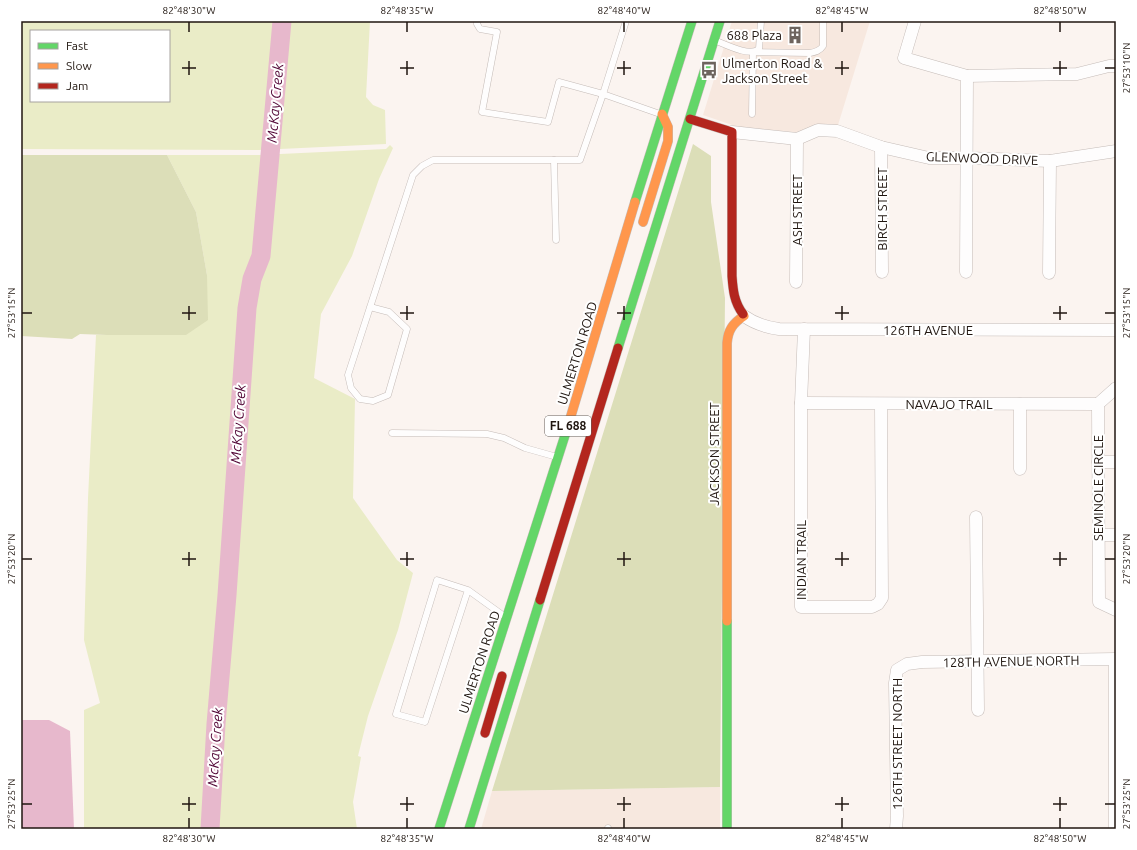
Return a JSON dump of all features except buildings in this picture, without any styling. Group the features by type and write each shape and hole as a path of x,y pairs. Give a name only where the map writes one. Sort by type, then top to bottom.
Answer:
{"main road":[{"name":"ULMERTON ROAD","path":"439,829 559,457 662,114 692,21"},
{"name":"FL 688","path":"469,829 720,21"},
{"path":"685,101 690,119 732,132 732,276 733,291 737,306 744,316"},
{"path":"640,231 668,141 668,123 662,114"},
{"path":"624,299 625,330"},
{"name":"JACKSON STREET","path":"727,829 726,343 728,330 735,321 744,316"},
{"path":"507,619 515,629"},
{"path":"486,772 485,735 504,667"}],"street":[{"path":"915,21 904,58 967,76 1077,74 1109,66 1116,66"},
{"path":"966,272 967,76"},
{"name":"GLENWOOD DRIVE","path":"732,132 797,139 818,130 837,131 881,146 929,158 1050,161 1116,151"},
{"name":"ASH STREET","path":"796,282 797,139"},
{"name":"BIRCH STREET","path":"881,146 882,272"},
{"path":"1049,273 1050,161"},
{"name":"126TH AVENUE","path":"744,316 752,322 766,327 804,329 1116,330"},
{"name":"INDIAN TRAIL","path":"804,329 801,403 802,608 872,607 878,604 882,598 881,404"},
{"path":"1098,404 1116,388"},
{"name":"NAVAJO TRAIL","path":"801,403 1098,404"},
{"path":"1020,404 1020,470"},
{"name":"SEMINOLE CIRCLE","path":"1098,404 1099,602 1116,610"},
{"path":"1098,462 1116,462"},
{"path":"976,517 978,710"},
{"path":"1099,535 1116,535"},
{"name":"128TH AVENUE NORTH","path":"907,664 922,662 1115,659 1115,829"},
{"name":"126TH STREET NORTH","path":"896,829 895,683 897,670 907,664"}],"lane":[{"path":"477,21 480,29 497,32 482,112 548,122 559,82 603,94 662,114"},
{"path":"370,307 389,312 407,329 388,395 373,401 360,399 351,388 348,375 370,307 413,175 422,166 433,160 580,160 626,21"},
{"path":"754,52 759,49 761,21"},
{"path":"714,40 749,53 816,52 823,46 823,21"},
{"path":"752,114 754,52"},
{"path":"554,160 556,240"},
{"path":"392,433 487,434 504,438 525,448 559,457"},
{"path":"468,590 425,722 396,714 437,580 468,590 507,619"}],"shaded area":[{"path":"732,21 870,21 838,125 818,124 798,132 793,132 738,127 703,115"},
{"path":"21,720 49,720 70,731 74,829 21,829"},
{"path":"720,787 720,829 481,829 492,791"}],"green space":[{"path":"21,21 370,21 366,97 373,105 385,110 386,144 259,150 21,149"},
{"path":"693,144 711,156 711,202 725,298 720,787 492,791"},
{"path":"390,145 393,148 379,179 352,256 321,314 314,378 355,399 353,498 397,560 413,573 398,630 368,716 358,756 361,757 353,802 357,829 84,829 84,710 100,703 84,640 88,498 96,335 186,335 207,275 196,212 167,155 259,155 386,149"},
{"path":"21,155 167,155 196,212 207,275 208,320 186,335 80,334 72,339 21,336"}],"waterway":[{"name":"McKay Creek","path":"210,829 216,724 227,595 247,308 252,279 261,256 282,21"}],"traffic: fast":[{"path":"635,202 692,21"},
{"path":"618,348 720,21"},
{"path":"439,829 567,429"},
{"path":"469,829 540,600"},
{"path":"727,621 727,829"}],"traffic: slow":[{"path":"643,222 668,141 668,127 662,114"},
{"path":"567,429 635,202"},
{"path":"727,621 727,343 732,327 744,316 743,314"}],"traffic: jam":[{"path":"690,119 732,132 732,276 736,300 743,314"},
{"path":"540,600 618,348"},
{"path":"485,733 502,676"}],"place":[{"name":"688 Plaza","path":"795,35"},
{"name":"Ulmerton Road & Jackson Street","path":"709,70"}]}
